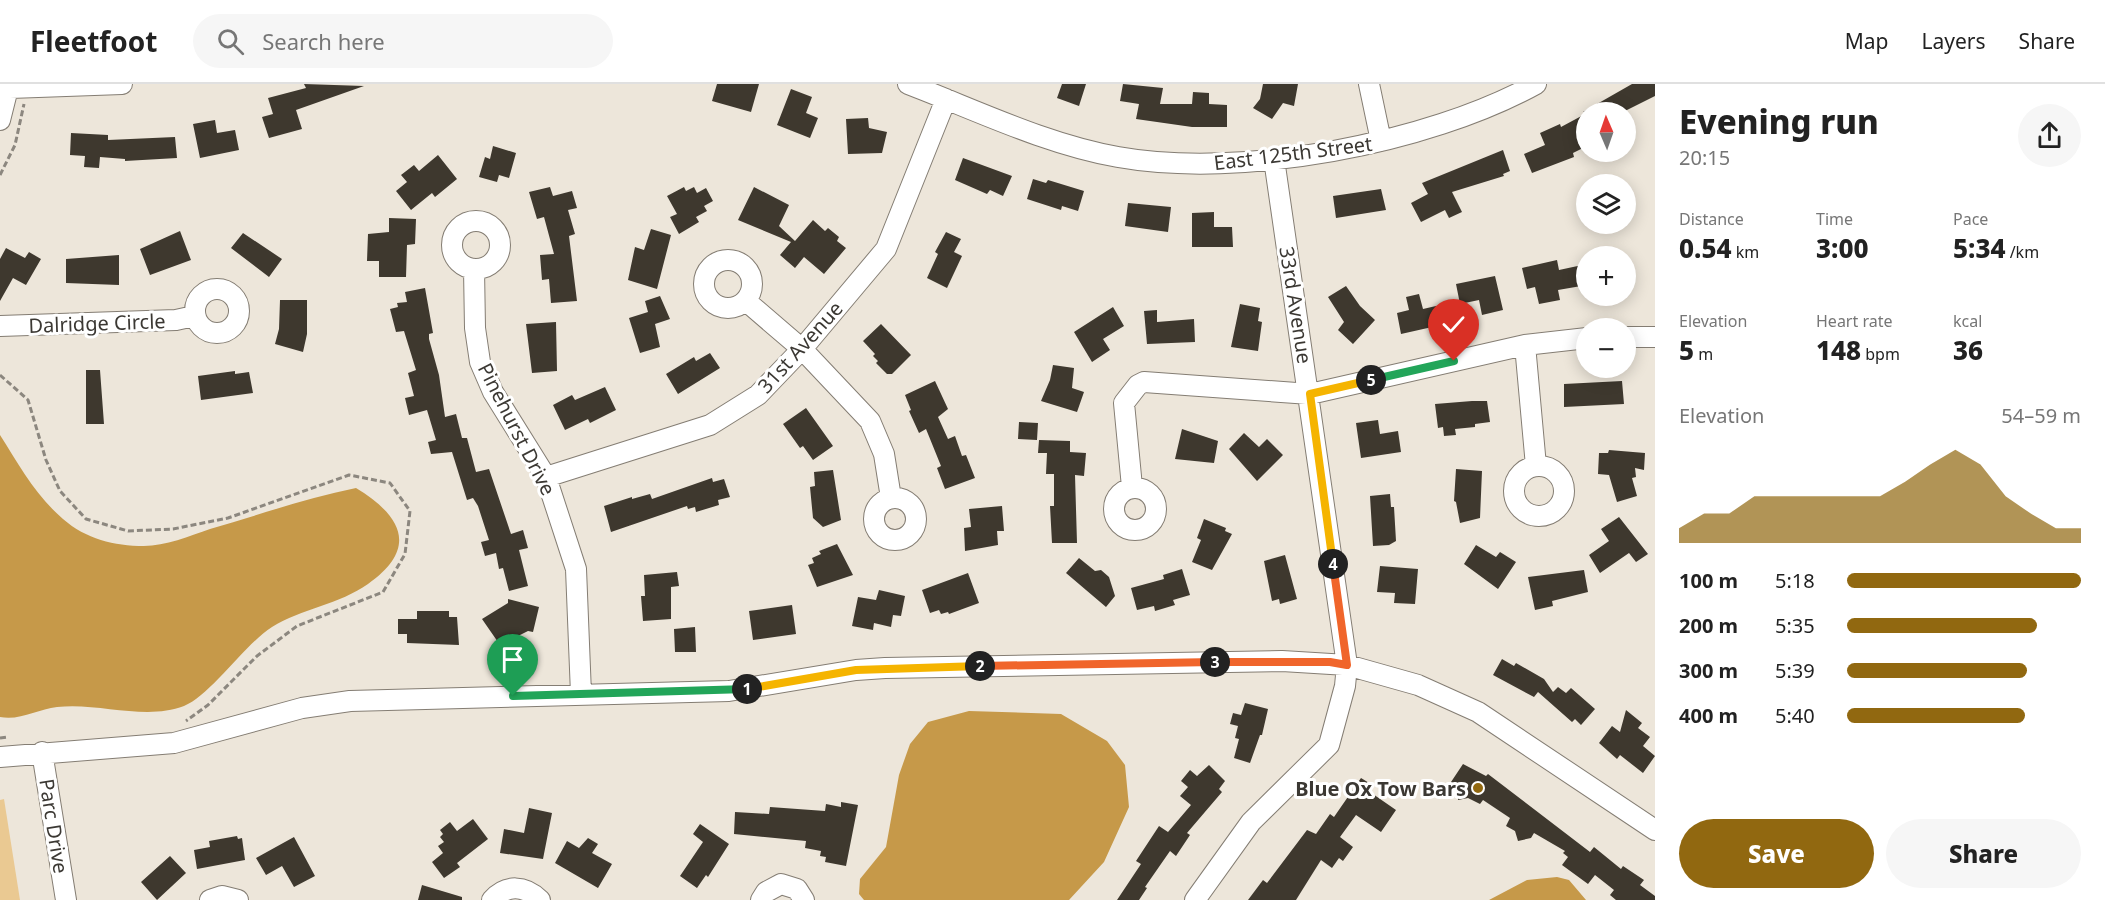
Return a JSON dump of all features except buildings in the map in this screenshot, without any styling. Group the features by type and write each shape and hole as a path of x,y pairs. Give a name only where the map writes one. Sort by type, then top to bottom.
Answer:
{"street":[{"path":"0,120 14,86 122,84"},
{"name":"East 125th Street","path":"908,84 1055,141 1118,157 1197,165 1274,159 1381,141 1500,104 1536,84"},
{"path":"1369,84 1381,141"},
{"name":"31st Avenue","path":"546,477 710,425 758,395 802,349 886,249 946,99"},
{"name":"33rd Avenue","path":"1195,900 1251,822 1329,745 1345,686 1347,665 1310,394 1274,159"},
{"name":"Pinehurst Drive","path":"474,269 475,328 480,362 493,392 546,477 576,569 581,694"},
{"path":"746,301 802,349 870,421 884,454 891,498"},
{"name":"Dalridge Circle","path":"0,326 176,320 195,316"},
{"path":"1636,337 1655,337"},
{"path":"1132,487 1124,403 1144,382 1310,394 1525,345 1576,339"},
{"path":"1525,345 1536,466"},
{"path":"0,757 42,752 142,748 174,744 302,708 350,700 738,690 834,673 885,668 1282,661 1347,665 1418,685 1478,712 1655,830"},
{"name":"Parc Drive","path":"42,752 66,900"},
{"path":"761,900 766,892 781,884 797,889 804,900"},
{"path":"492,900 504,890 522,888 533,893 540,900"},
{"path":"210,900 222,896 238,900"}],"path":[{"path":"0,175 15,145 24,110 14,86"},
{"path":"0,375 28,400 46,460 60,491 86,519 128,531 173,529 228,518 349,475 390,483 410,511 405,554 383,592 297,626 257,656 208,705 177,727"},
{"path":"0,738 11,737"}],"shaded area":[{"path":"0,435 28,480 53,510 81,532 111,543 133,546 160,544 356,488 372,499 393,521 398,533 399,545 394,558 384,571 368,584 345,597 272,627 261,635 205,692 184,706 169,710 137,712 73,706 50,708 22,716 0,717"},
{"path":"969,711 1061,714 1107,741 1125,765 1129,807 1104,862 1069,900 864,900 859,894 860,879 886,847 899,775 910,744 928,722"},
{"path":"4,799 20,900 0,900 0,800"},
{"path":"1557,877 1569,880 1586,900 1489,900 1527,880"}],"place":[{"name":"Blue Ox Tow Bars","path":"1478,788"}],"route":[{"path":"513,696 729,691 785,684 834,673 885,668 1282,661 1330,662 1347,665 1310,394 1454,361"}]}
